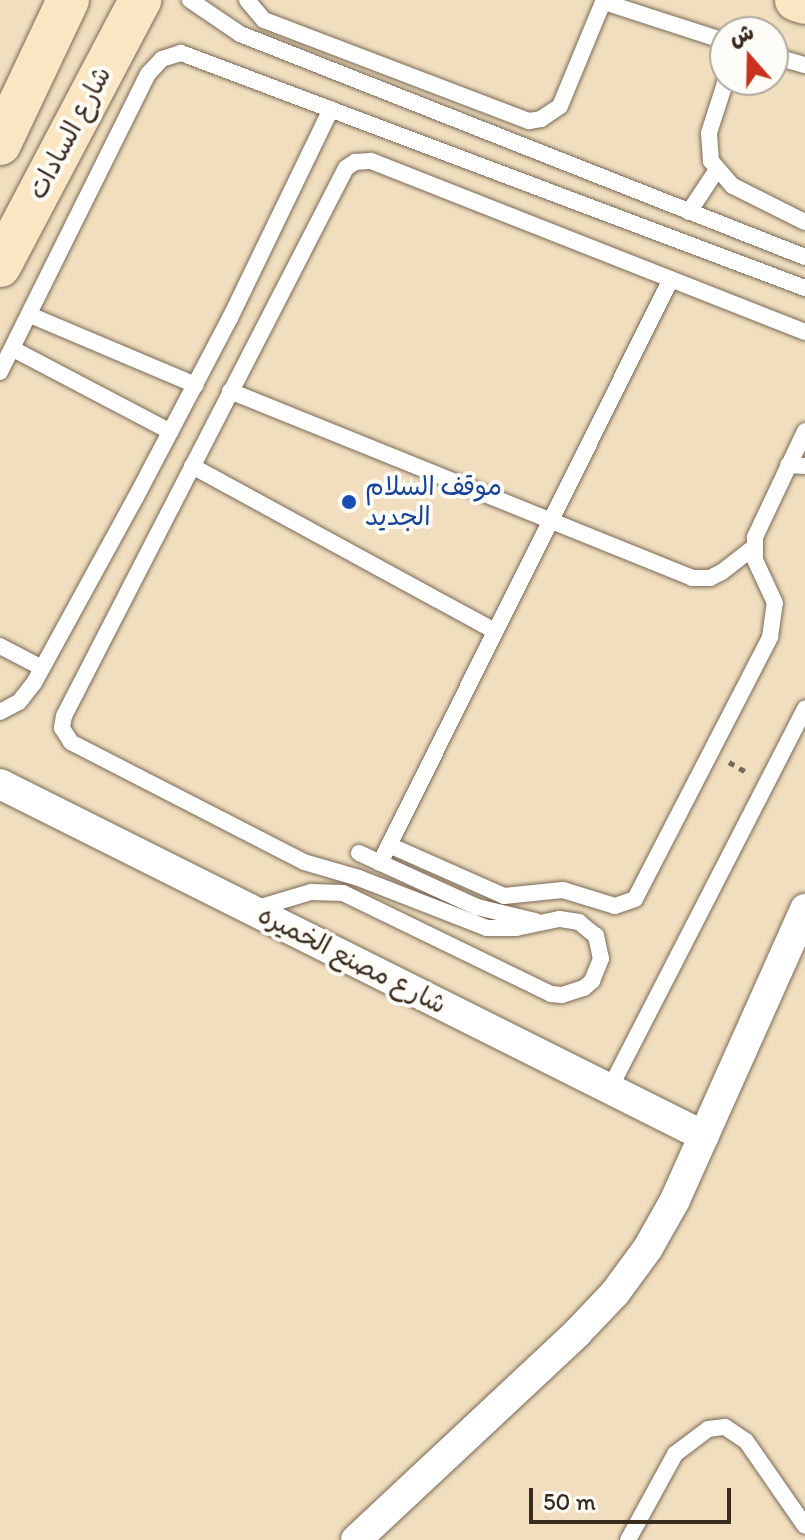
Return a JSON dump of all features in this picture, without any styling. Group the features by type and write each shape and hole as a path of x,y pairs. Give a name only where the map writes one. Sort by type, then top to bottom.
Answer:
{"street":[{"path":"2,136 68,0"},
{"name":"شارع السادات","path":"0,266 140,0"},
{"path":"796,0 805,3"},
{"name":"شارع مصنع الخميره","path":"0,784 704,1136"},
{"path":"356,1540 577,1333 615,1293 648,1248 675,1200 805,909"}],"lane":[{"path":"190,0 240,34 805,257"},
{"path":"247,0 264,20 529,121 541,119 560,106 604,1 709,36"},
{"path":"0,372 148,74 162,59 192,55 805,288"},
{"path":"721,96 707,143 716,171 733,186 805,222"},
{"path":"0,712 26,695 42,668 196,385 331,109"},
{"path":"251,910 311,892 343,893 551,994 562,995 584,988 592,981 601,959 596,936 589,927 569,919 516,928 487,928 359,878 304,862 65,736 64,716 340,177 355,162 371,161 805,332"},
{"path":"689,212 716,171"},
{"path":"380,863 671,279"},
{"path":"30,315 196,385"},
{"path":"13,349 171,432"},
{"path":"230,391 692,578 710,578 753,548"},
{"path":"389,845 504,896 563,890 622,906 640,893 774,626 775,603 758,571 753,548 760,522 796,466 804,437"},
{"path":"192,466 495,631"},
{"path":"0,646 42,668"},
{"path":"609,1090 805,708"},
{"path":"359,853 450,896 497,913 544,922"},
{"path":"442,912 450,896"},
{"path":"628,1540 675,1454 708,1429 725,1427 746,1441 805,1526"}],"path":[{"path":"712,752 767,783"}],"place":[{"name":"موقف السلام الجديد","path":"349,502"}]}
